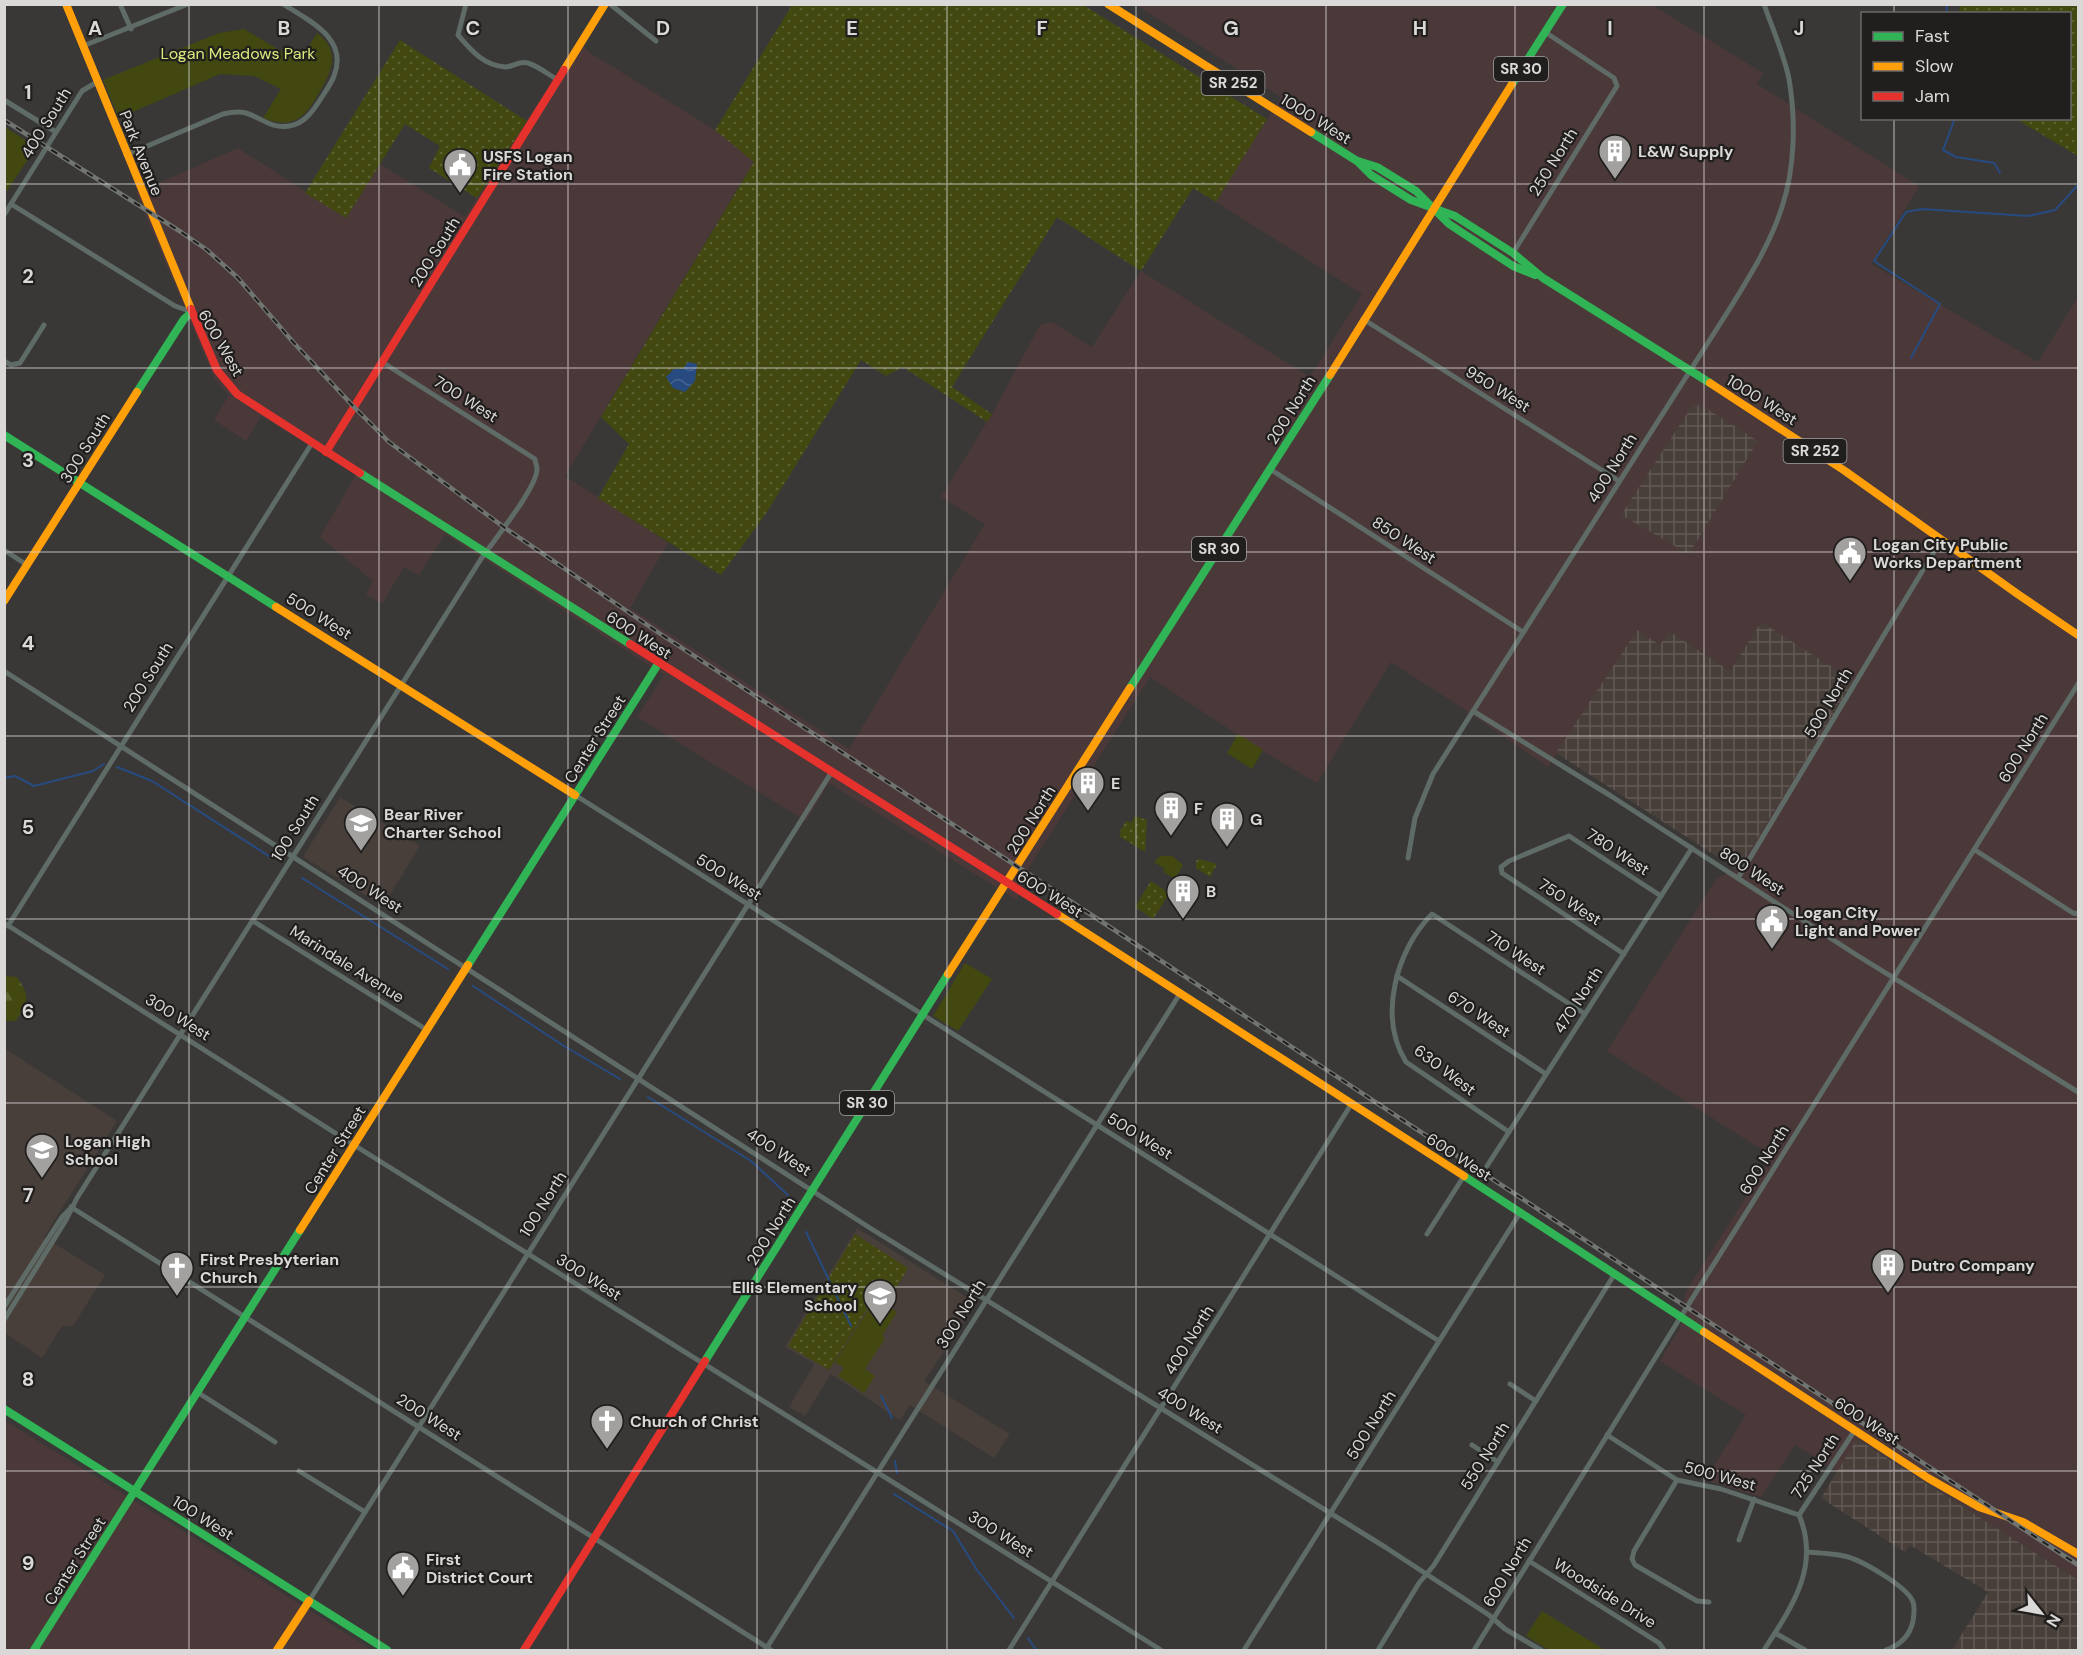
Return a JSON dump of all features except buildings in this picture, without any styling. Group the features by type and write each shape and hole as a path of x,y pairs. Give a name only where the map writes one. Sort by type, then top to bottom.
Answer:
{"main road":[{"name":"Park Avenue","path":"66,4 192,312"},
{"name":"200 South","path":"326,452 605,4"},
{"name":"1000 West","path":"1108,4 1358,161 1377,167 1416,191 1449,224 1513,266 1543,278"},
{"name":"200 North","path":"524,1650 922,1015 1563,4"},
{"name":"1000 West","path":"1433,208 1455,216 1513,253 1543,278 1781,428 2019,596 2079,635"},
{"name":"600 West","path":"192,312 217,370 228,385 246,400 658,664 1181,992 1928,1478 1979,1508 2023,1522 2079,1554"},
{"name":"300 South","path":"4,601 184,319 192,312"},
{"name":"500 West","path":"4,435 575,795"},
{"name":"Center Street","path":"34,1650 658,664"},
{"name":"100 West","path":"4,1409 387,1650"},
{"name":"100 North","path":"277,1650 309,1601"}],"street":[{"path":"120,4 130,29"},
{"path":"83,46 188,4"},
{"path":"126,155 235,111 246,113 267,124 279,127 293,126 305,119 315,108 334,77 338,58 336,49 325,32 283,4"},
{"path":"466,4 458,35 474,54 488,62 507,67 519,62 529,63 558,80"},
{"path":"610,4 656,41"},
{"name":"400 North","path":"1408,858 1415,818 1433,774 1732,305 1762,255 1783,206 1792,162 1793,117 1789,77 1764,4"},
{"name":"250 North","path":"1513,253 1617,86 1614,78 1545,32"},
{"name":"400 South","path":"4,215 85,88 97,82"},
{"path":"4,100 56,132"},
{"name":"600 West","path":"11,204 175,306 192,312"},
{"name":"950 West","path":"1364,320 1619,481"},
{"path":"4,361 11,365 20,363 44,325"},
{"name":"700 West","path":"382,362 535,459"},
{"name":"200 South","path":"6,924 312,443"},
{"name":"100 South","path":"4,1320 66,1220 71,1208 293,856 485,553 504,528 532,483 537,470 535,459"},
{"name":"850 West","path":"1270,469 1523,633"},
{"name":"500 North","path":"1737,878 1941,540"},
{"path":"4,550 27,565"},
{"name":"400 West","path":"4,671 812,1190 1331,1514 1426,1574 1494,1619 1505,1629 1541,1650"},
{"name":"600 North","path":"1474,1650 2079,684"},
{"name":"800 West","path":"1473,711 1895,979 2079,1092"},
{"name":"100 North","path":"309,1601 831,773"},
{"name":"500 West","path":"575,795 1439,1341"},
{"name":"780 West","path":"1502,873 1501,867 1509,861 1569,836 1661,896"},
{"name":"470 North","path":"1487,1166 1692,848"},
{"path":"1975,850 2073,913 2079,914"},
{"name":"750 West","path":"1502,873 1624,954"},
{"name":"630 West","path":"1432,914 1421,925 1410,943 1396,976 1394,1023 1399,1051 1406,1062 1509,1132"},
{"name":"710 West","path":"1432,914 1585,1014"},
{"name":"Marindale Avenue","path":"253,921 427,1030"},
{"name":"300 West","path":"6,924 527,1254 1161,1650"},
{"name":"670 West","path":"1396,976 1546,1074"},
{"name":"300 North","path":"768,1649 1181,992"},
{"name":"400 North","path":"1009,1650 1352,1103"},
{"path":"1428,1234 1464,1176"},
{"name":"100 South","path":"4,1307 62,1217 71,1208"},
{"name":"200 West","path":"71,1208 768,1649"},
{"name":"500 North","path":"1244,1650 1520,1213"},
{"name":"550 North","path":"1378,1650 1434,1565 1614,1275"},
{"path":"1510,1384 1536,1401"},
{"path":"197,1392 275,1442"},
{"name":"725 North","path":"1764,1650 1792,1606 1802,1583 1807,1552 1806,1531 1799,1515 1855,1430"},
{"name":"500 West","path":"1607,1435 1677,1480 1721,1489 1799,1515"},
{"path":"1472,1445 1498,1462"},
{"path":"298,1471 365,1512"},
{"path":"1677,1480 1634,1551 1632,1559 1635,1565 1697,1601 1709,1602"},
{"path":"1739,1540 1754,1499"},
{"path":"1807,1552 1845,1556 1884,1577 1909,1595 1913,1602 1912,1625 1902,1641 1886,1650"},
{"name":"Woodside Drive","path":"1529,1561 1659,1643 1664,1650"},
{"path":"1775,1633 1805,1650"}],"shaded area":[{"path":"1136,5 1652,5 1763,73 1757,84 1919,186 1871,264 2038,362 2078,297 2078,1580 1858,1439 1838,1472 1795,1445 1761,1497 1705,1480 1746,1415 1660,1361 1681,1326 1685,1293 1772,1156 1607,1051 1717,878 1738,869 1853,681 1761,622 1730,671 1669,631 1660,645 1637,631 1548,767 1391,662 1317,783 1261,750 1150,677 1028,869 1017,900 829,783 806,821 637,717 664,675 445,534 419,575 404,567 382,604 366,594 373,581 320,537 356,475 261,416 246,441 214,420 229,395 215,380 136,193 238,148 346,218 380,164 465,217 578,41 590,53 715,130 754,161 565,476 668,543 630,608 849,749 985,524 941,497 992,414 1040,325 1052,322 1092,347 1141,271 1310,377 1362,294 1216,202 1281,97"},
{"path":"1701,405 1758,441 1689,554 1621,515 1692,406"},
{"path":"1761,622 1854,681 1738,870 1556,753 1637,630 1660,645 1669,631 1730,671"},
{"name":"Bear River Charter School","path":"340,797 420,846 383,906 303,857"},
{"name":"Logan High School","path":"4,1048 117,1121 44,1237 105,1275 73,1326 62,1326 42,1358 5,1333"},
{"name":"Ellis Elementary School","path":"857,1228 976,1303 924,1381 1010,1434 994,1458 910,1405 900,1420 831,1374 805,1416 789,1407 814,1364 785,1347"},
{"path":"4,1420 206,1545 372,1650 5,1650"},
{"path":"1857,1439 2078,1580 2078,1650 1952,1650 1988,1592 1910,1545 1905,1552 1821,1498"}],"green space":[{"path":"792,5 1083,5 1267,119 1216,202 1193,188 1141,271 1057,217 952,387 992,414 987,422 903,367 886,376 861,360 765,515 721,575 598,498 629,444 601,417 754,162 715,130"},
{"path":"1960,5 2078,5 2078,156 2018,120 2071,120 2071,12 1959,12"},
{"name":"Logan Meadows Park","path":"244,29 299,62 317,33 330,48 332,64 330,72 311,106 299,118 283,123 263,118 281,89 254,76 220,74 119,118 103,80 219,33"},
{"path":"400,40 527,121 477,198 429,168 440,146 405,124 346,218 305,193"},
{"path":"5,127 36,147 5,194"},
{"path":"1238,734 1263,750 1252,769 1227,753"},
{"path":"1135,816 1147,820 1145,852 1119,836 1126,821 1131,823"},
{"path":"1160,856 1172,856 1183,865 1175,879 1163,872 1165,869 1154,862"},
{"path":"1199,859 1217,864 1210,877 1196,868 1196,861"},
{"path":"1151,881 1169,894 1153,919 1135,907"},
{"path":"965,963 992,979 958,1031 933,1016"},
{"path":"5,976 17,977 26,995 25,1003 16,1021 5,1021"},
{"path":"855,1234 908,1268 886,1305 874,1298 829,1370 788,1346"},
{"path":"875,1299 897,1312 883,1334 884,1340 865,1369 875,1376 864,1393 838,1376 844,1368 835,1362"},
{"path":"1542,1611 1605,1650 1549,1650 1526,1636"}],"water":[{"path":"688,362 697,364 695,381 685,392 673,388 666,377 674,369 683,369"}],"waterway":[{"path":"1946,12 1947,4"},
{"path":"1954,120 1943,150 1956,157 1994,163 2000,173"},
{"path":"1911,358 1940,304 1874,261 1906,212 1922,209 2028,216 2055,210 2078,185"},
{"path":"4,778 15,776 34,786 93,771 104,764"},
{"path":"117,767 152,781 272,858"},
{"path":"302,878 448,969"},
{"path":"473,986 564,1046 620,1079"},
{"path":"648,1097 751,1161 788,1195"},
{"path":"806,1232 851,1326"},
{"path":"881,1396 892,1418"},
{"path":"895,1461 897,1473"},
{"path":"894,1494 953,1531 977,1570 1014,1618"},
{"path":"1028,1638 1036,1650"}],"railway":[{"path":"4,120 207,250 238,278 293,342 389,442 505,528 659,633 2078,1565"}],"traffic: fast":[{"path":"1512,84 1563,4"},
{"path":"1311,132 1357,161 1371,175 1411,200 1455,216 1513,253 1543,278 1710,383"},
{"path":"1358,161 1377,167 1416,191 1449,224 1513,266 1535,275"},
{"path":"137,392 184,319 192,312"},
{"path":"1130,688 1330,375"},
{"path":"4,435 276,607"},
{"path":"360,473 630,644"},
{"path":"468,965 658,664"},
{"path":"705,1361 948,974"},
{"path":"1464,1176 1704,1332"},
{"path":"34,1650 300,1230"},
{"path":"4,1409 387,1650"}],"traffic: slow":[{"path":"66,4 191,309"},
{"path":"564,70 605,4"},
{"path":"1108,4 1311,132"},
{"path":"1330,375 1512,84"},
{"path":"1710,383 1845,471 2078,635"},
{"path":"4,601 137,392"},
{"path":"276,607 575,795"},
{"path":"948,974 1130,688"},
{"path":"1057,914 1464,1176"},
{"path":"300,1230 468,965"},
{"path":"1704,1332 1928,1478 1979,1507 2023,1522 2078,1554"},
{"path":"277,1650 309,1601"}],"traffic: jam":[{"path":"326,452 564,70"},
{"path":"191,309 217,370 237,394 360,473"},
{"path":"630,644 1057,914"},
{"path":"524,1650 705,1361"}],"place":[{"name":"L&W Supply","path":"1615,180"},
{"name":"USFS Logan Fire Station","path":"460,194"},
{"name":"Logan City Public Works Department","path":"1850,582"},
{"name":"E","path":"1088,812"},
{"name":"F","path":"1171,837"},
{"name":"G","path":"1227,848"},
{"name":"Bear River Charter School","path":"361,852"},
{"name":"B","path":"1183,920"},
{"name":"Logan City Light and Power","path":"1772,950"},
{"name":"Logan High School","path":"42,1179"},
{"name":"Dutro Company","path":"1888,1294"},
{"name":"First Presbyterian Church","path":"177,1297"},
{"name":"Ellis Elementary School","path":"880,1325"},
{"name":"Church of Christ","path":"607,1450"},
{"name":"First District Court","path":"403,1597"}]}
